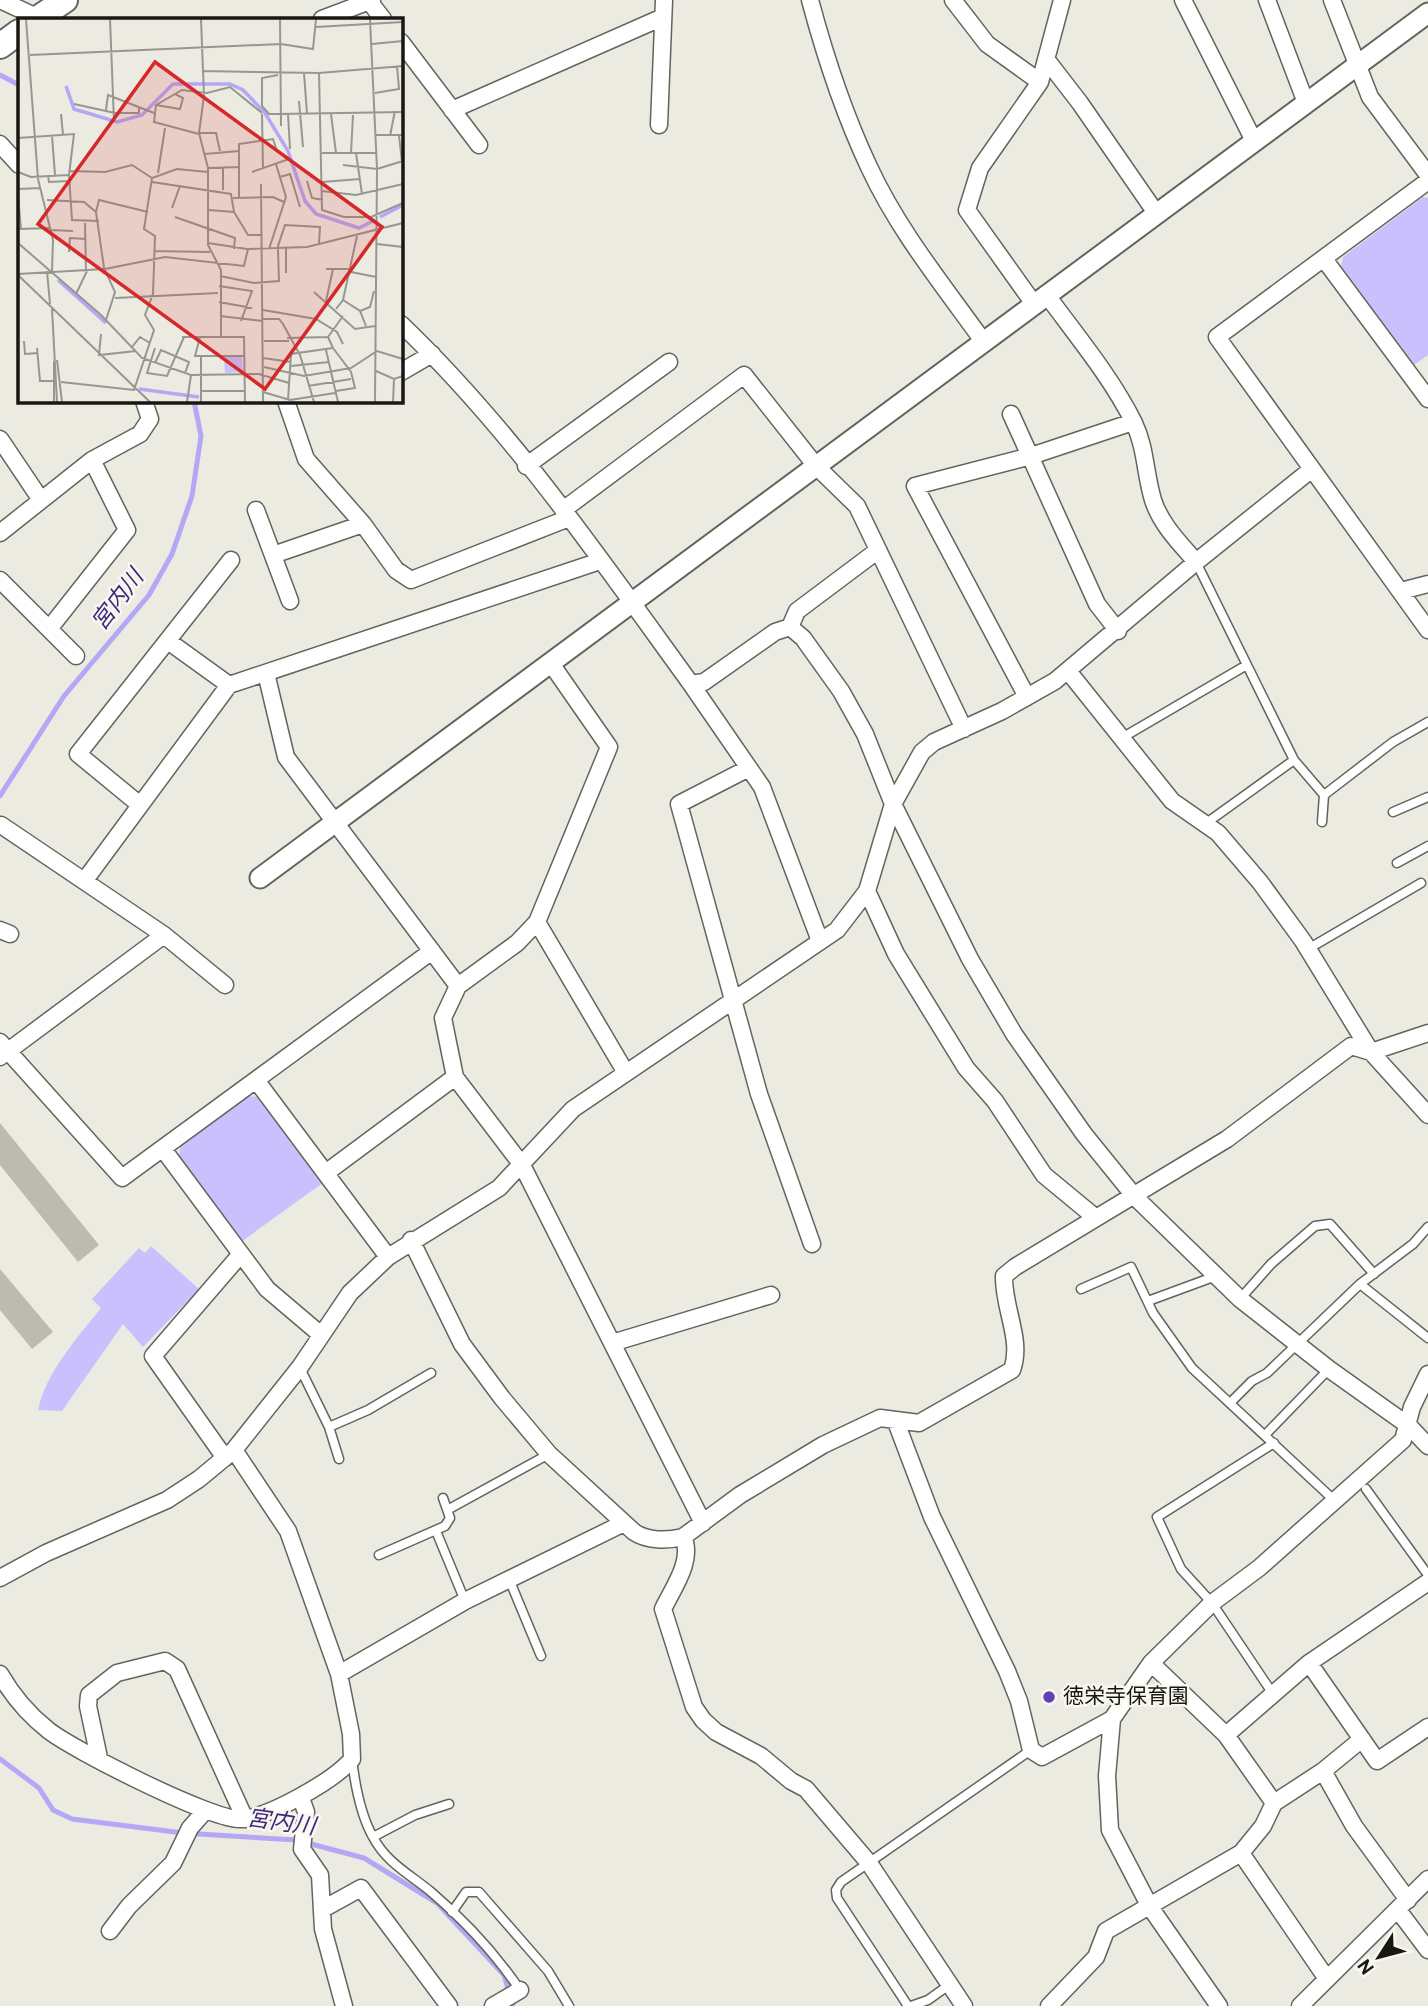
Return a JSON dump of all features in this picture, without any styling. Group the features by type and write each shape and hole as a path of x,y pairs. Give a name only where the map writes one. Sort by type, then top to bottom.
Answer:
{"main road":[{"path":"40,18 65,0"},
{"path":"0,46 18,33"}],"street":[{"path":"0,0 37,18"},
{"path":"659,125 664,0"},
{"path":"810,0 829,62 869,167 915,248 983,341"},
{"path":"953,0 988,44 1040,82"},
{"path":"1062,0 1040,82 980,168 967,210 1040,299 1091,355 1133,422 1145,450 1153,502 1166,527 1196,562"},
{"path":"1183,0 1254,141"},
{"path":"1267,0 1306,103"},
{"path":"1332,0 1356,68 1370,97 1428,175"},
{"path":"325,18 371,1 382,18"},
{"path":"260,878 1428,13"},
{"path":"452,110 663,17"},
{"path":"402,43 479,145"},
{"path":"1046,59 1156,213"},
{"path":"0,144 18,164"},
{"path":"1428,181 1217,337 1428,630"},
{"path":"1324,260 1428,399"},
{"path":"402,325 432,354 566,514 691,684 762,787 820,941"},
{"path":"402,371 432,354"},
{"path":"526,466 669,362"},
{"path":"286,402 306,459 363,524 396,570 411,580 566,514 744,374 816,466 857,506 964,729"},
{"path":"0,533 92,460 140,434 150,419 144,402"},
{"path":"1011,414 1097,604 1118,631"},
{"path":"1027,697 915,486 1031,456 1133,422"},
{"path":"0,439 41,500"},
{"path":"50,629 127,530 92,460"},
{"path":"0,1578 46,1553 167,1500 229,1454 300,1367 320,1334 351,1293 388,1256 499,1188 573,1109 837,930 867,891 893,804 922,752 934,742 1027,697 1068,671 1196,562 1312,469"},
{"path":"256,510 290,601"},
{"path":"273,555 363,524"},
{"path":"691,684 705,682 775,632 790,627 797,611 877,551"},
{"path":"140,805 79,754 231,560"},
{"path":"85,880 229,685 600,561"},
{"path":"0,580 76,656"},
{"path":"1401,591 1428,584"},
{"path":"790,627 803,638 841,691 865,734 893,804 970,959 1014,1034 1084,1134 1135,1197 1240,1299 1329,1369 1409,1426 1428,1446"},
{"path":"168,640 229,685"},
{"path":"552,664 609,747 537,922 517,943 458,986 443,1018 455,1077 522,1165 703,1522"},
{"path":"1068,671 1172,801 1218,833 1260,882 1308,949 1371,1052 1428,1115"},
{"path":"266,673 286,757 458,986"},
{"path":"749,768 679,804 759,1094 812,1244"},
{"path":"1,825 164,934 225,985"},
{"path":"867,891 895,954 966,1068 995,1101 1044,1175 1096,1218"},
{"path":"537,922 626,1073"},
{"path":"164,934 3,1049 122,1178 432,951"},
{"path":"411,1240 462,1344 526,1429 549,1454 642,1537 682,1537 740,1495 823,1445 880,1418 919,1423 1012,1370 1017,1355 1004,1291 1004,1276 1227,1139 1351,1046 1371,1052 1428,1033"},
{"path":"327,1172 455,1077"},
{"path":"256,1080 388,1256"},
{"path":"163,1149 267,1289 320,1334"},
{"path":"0,1674 30,1715 50,1732 205,1811 228,1819 245,1819 301,1798 352,1759 351,1734 339,1674 288,1531 153,1356 241,1254"},
{"path":"612,1343 771,1295"},
{"path":"896,1422 932,1517 1007,1671 1019,1701 1031,1750 1042,1757 1112,1719 1151,1663 1212,1603 1259,1568 1403,1440 1409,1426 1412,1407 1428,1374"},
{"path":"339,1674 465,1601 624,1522"},
{"path":"682,1537 688,1548 686,1559 663,1609 694,1707 716,1732 761,1756 791,1781 806,1789 869,1863 964,2006"},
{"path":"1226,1735 1309,1663 1428,1582"},
{"path":"99,1758 88,1706 89,1695 117,1673 165,1661 177,1669 245,1819"},
{"path":"1151,1663 1226,1735 1274,1803"},
{"path":"1309,1663 1377,1761 1428,1727"},
{"path":"1112,1719 1107,1776 1110,1830 1150,1908 1219,2006"},
{"path":"1050,2006 1096,1957 1107,1931 1241,1853 1263,1826 1274,1803 1323,1771 1362,1739"},
{"path":"1323,1771 1428,1950"},
{"path":"301,1798 306,1812 303,1841 320,1875 323,1928 329,1961 344,2006"},
{"path":"110,1931 129,1906 173,1863 187,1836 205,1811"},
{"path":"1241,1853 1327,1979"},
{"path":"1300,2006 1428,1879"},
{"path":"323,1909 361,1888 449,2006"},
{"path":"499,2002 520,1990"}],"lane":[{"path":"1196,562 1245,666 1294,760 1324,795 1322,822"},
{"path":"1120,739 1245,666"},
{"path":"1324,795 1393,742 1428,722"},
{"path":"1205,824 1294,760"},
{"path":"1393,812 1428,797"},
{"path":"1396,863 1428,846"},
{"path":"1308,949 1421,883"},
{"path":"1240,1299 1271,1264 1315,1226 1324,1223 1330,1224 1374,1274"},
{"path":"1231,1402 1252,1381 1268,1373 1360,1284 1428,1227"},
{"path":"1081,1289 1131,1267 1153,1313 1192,1368 1335,1501"},
{"path":"1148,1301 1216,1276"},
{"path":"1360,1284 1428,1338"},
{"path":"300,1367 329,1427 340,1458"},
{"path":"1266,1434 1329,1369"},
{"path":"329,1427 368,1410 431,1373"},
{"path":"1273,1695 1212,1603 1181,1569 1157,1517 1274,1443"},
{"path":"449,1509 549,1454"},
{"path":"1366,1489 1428,1575"},
{"path":"379,1555 436,1531 450,1518 443,1498"},
{"path":"436,1531 465,1601"},
{"path":"509,1579 541,1656"},
{"path":"949,1985 928,2000 909,2006 837,1898 836,1890 841,1882 1031,1750"},
{"path":"352,1759 354,1778 373,1837 393,1864 452,1912 500,1961 520,1990"},
{"path":"373,1837 415,1815 449,1804"},
{"path":"452,1912 466,1892 479,1892 548,1970 569,2006"}],"shaded area":[{"path":"1423,197 1428,198 1428,355 1414,365 1341,267 1343,257"},
{"path":"245,1096 262,1097 324,1182 241,1242 179,1157 181,1142"},
{"path":"151,1246 199,1289 143,1347 123,1324 62,1411 38,1410 55,1369 101,1308 92,1299 139,1248 145,1253"}],"building":[{"path":"0,1123 99,1245 78,1262 0,1165"},
{"path":"0,1269 53,1332 32,1349 0,1310"}],"waterway":[{"name":"宮内川","path":"0,75 18,84"},
{"name":"宮内川","path":"0,796 64,696 149,595 172,554 192,496 201,436 194,402"},
{"name":"宮内川","path":"0,1759 39,1788 53,1810 72,1819 183,1833 296,1840 364,1858 437,1903 504,1975 513,2006"}],"place":[{"name":"徳栄寺保育園","path":"1049,1697"}]}
